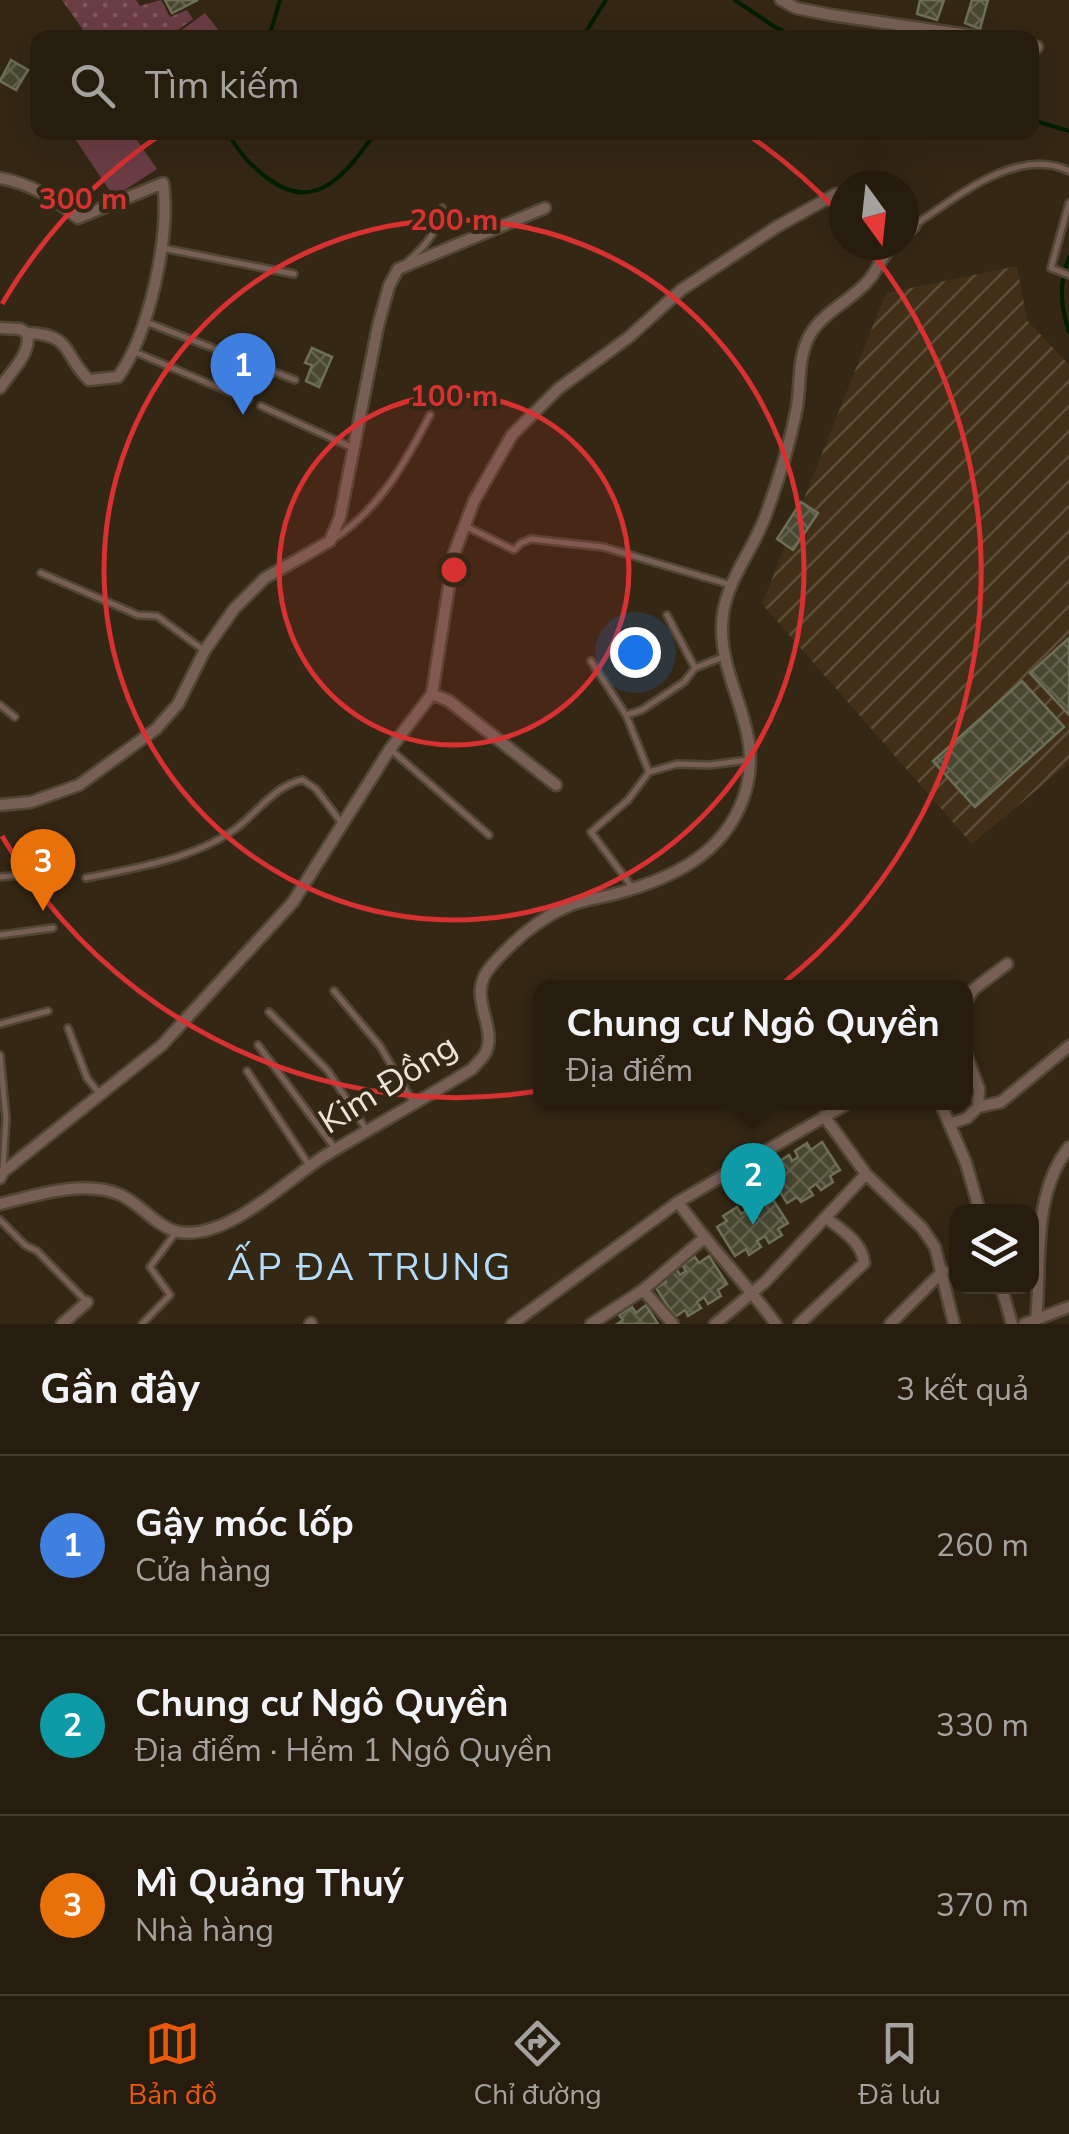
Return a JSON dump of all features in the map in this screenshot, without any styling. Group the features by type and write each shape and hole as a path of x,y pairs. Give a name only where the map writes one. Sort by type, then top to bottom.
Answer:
{"street":[{"path":"781,0 796,8 832,16 931,30"},
{"path":"0,178 24,182 78,218 163,183 166,204 162,248 143,320 118,377 89,380 70,348 57,338 0,328"},
{"path":"2,1175 162,1045 293,902 341,822 432,694 454,554 474,501 512,436 544,402 629,338 681,290 778,226 829,198"},
{"path":"0,805 31,802 79,785 156,729 178,704 205,650 234,610 265,578 330,542 340,516 378,326 389,286 398,270 545,208"},
{"name":"Kim Đồng","path":"176,1232 197,1232 257,1207 310,1165 472,1069 487,1051 480,990 488,968 547,917 573,904 671,876 704,854 728,831 744,797 751,759 749,736 726,656 723,607 765,518 797,406 800,365 811,332 868,281 879,260"},
{"path":"0,388 27,350 27,334"},
{"path":"432,694 448,701 556,785"},
{"path":"973,990 1006,964"},
{"path":"949,1124 966,1118 978,1107 1001,1102 1069,1046"},
{"path":"973,1073 979,1089 978,1107"},
{"path":"512,1324 678,1202 835,1110"},
{"path":"943,1110 966,1163 978,1204"},
{"path":"824,1116 866,1174 922,1228 935,1248 954,1324"},
{"path":"1069,1147 1055,1169 1043,1208 1030,1322 1069,1307"},
{"path":"715,1324 752,1292 866,1174"},
{"path":"0,1204 64,1190 94,1189 121,1195 176,1232"},
{"path":"678,1202 703,1238 776,1324"},
{"path":"800,1324 864,1263 858,1246 826,1218"},
{"path":"591,1324 642,1290 703,1238"},
{"path":"890,1324 943,1271"},
{"path":"642,1290 672,1324"},
{"path":"1003,1294 1012,1324"},
{"path":"62,1324 87,1302"}],"lane":[{"path":"919,223 1001,171 1058,165 1069,171"},
{"path":"1069,203 1051,268 1069,275"},
{"path":"398,270 431,238 442,208"},
{"path":"162,248 294,274"},
{"path":"143,320 295,380"},
{"path":"132,350 248,400"},
{"path":"261,406 352,448"},
{"path":"330,542 368,512 408,458 430,415"},
{"path":"465,526 514,550 531,539 603,547 731,585"},
{"path":"41,573 138,615 156,616 205,650"},
{"path":"667,616 695,668"},
{"path":"626,715 642,710 684,682 695,668 726,656"},
{"path":"591,661 626,715 648,772"},
{"path":"0,706 16,717"},
{"path":"390,749 489,835"},
{"path":"634,889 591,832 628,800 648,772 676,764 710,765 751,759"},
{"path":"86,878 191,852 233,831 290,782 303,780 316,789 341,822"},
{"path":"0,877 64,871"},
{"path":"0,935 53,928"},
{"path":"334,991 380,1046 414,1104"},
{"path":"0,1024 48,1011"},
{"path":"270,1012 328,1070 367,1131"},
{"path":"68,1028 87,1078 101,1095"},
{"path":"258,1045 336,1149"},
{"path":"0,1055 6,1118 2,1175"},
{"path":"247,1072 310,1165"},
{"path":"0,1220 87,1302"},
{"path":"142,1324 170,1295 150,1267 176,1232"}],"shaded area":[{"path":"62,0 136,0 140,6 161,0 170,17 187,10 193,19 178,30 83,30"},
{"path":"205,13 218,30 182,30"},
{"path":"76,140 137,140 157,169 114,197"},
{"path":"1017,266 1027,320 1069,365 1069,763 972,844 762,604 886,293"}],"building":[{"path":"165,0 198,0 172,13"},
{"path":"920,0 944,0 937,20 917,14"},
{"path":"972,0 988,0 980,29 965,23"},
{"path":"11,60 28,70 16,90 0,81"},
{"path":"312,348 332,357 319,387 306,381 312,365 305,363"},
{"path":"801,502 818,513 793,550 777,539"},
{"path":"1069,638 1069,715 1030,673"},
{"path":"1022,681 1064,727 975,807 933,761"},
{"path":"822,1142 840,1170 830,1176 833,1182 821,1190 816,1184 809,1189 813,1195 801,1202 797,1197 787,1203 769,1174 778,1168 775,1164 789,1155 792,1161 798,1157 795,1151 807,1143 811,1150"},
{"path":"770,1195 788,1223 778,1229 782,1235 769,1243 765,1236 757,1241 761,1247 749,1255 746,1249 735,1256 717,1227 727,1221 723,1216 737,1207 741,1214 747,1210 743,1204 756,1196 760,1202"},
{"path":"709,1256 727,1284 718,1290 721,1296 708,1304 704,1297 697,1302 701,1308 688,1316 685,1310 675,1317 656,1288 676,1268 680,1275 686,1271 682,1265 695,1257 699,1263"},
{"path":"646,1305 658,1324 617,1324 623,1320 619,1315 632,1307 636,1313"}],"waterway":[{"path":"271,30 280,0"},
{"path":"587,30 606,0"},
{"path":"735,0 781,30"},
{"path":"1039,122 1069,131"},
{"path":"233,140 252,165 270,180 287,190 303,192 331,183 370,140"},
{"path":"1069,257 1062,294 1069,332"}],"place":[{"name":"Gậy móc lốp","path":"243,415"},
{"name":"Mì Quảng Thuý","path":"43,911"},
{"name":"Chung cư Ngô Quyền","path":"753,1225"}],"district":[{"name":"ẤP ĐA TRUNG","path":"370,1267"}]}
